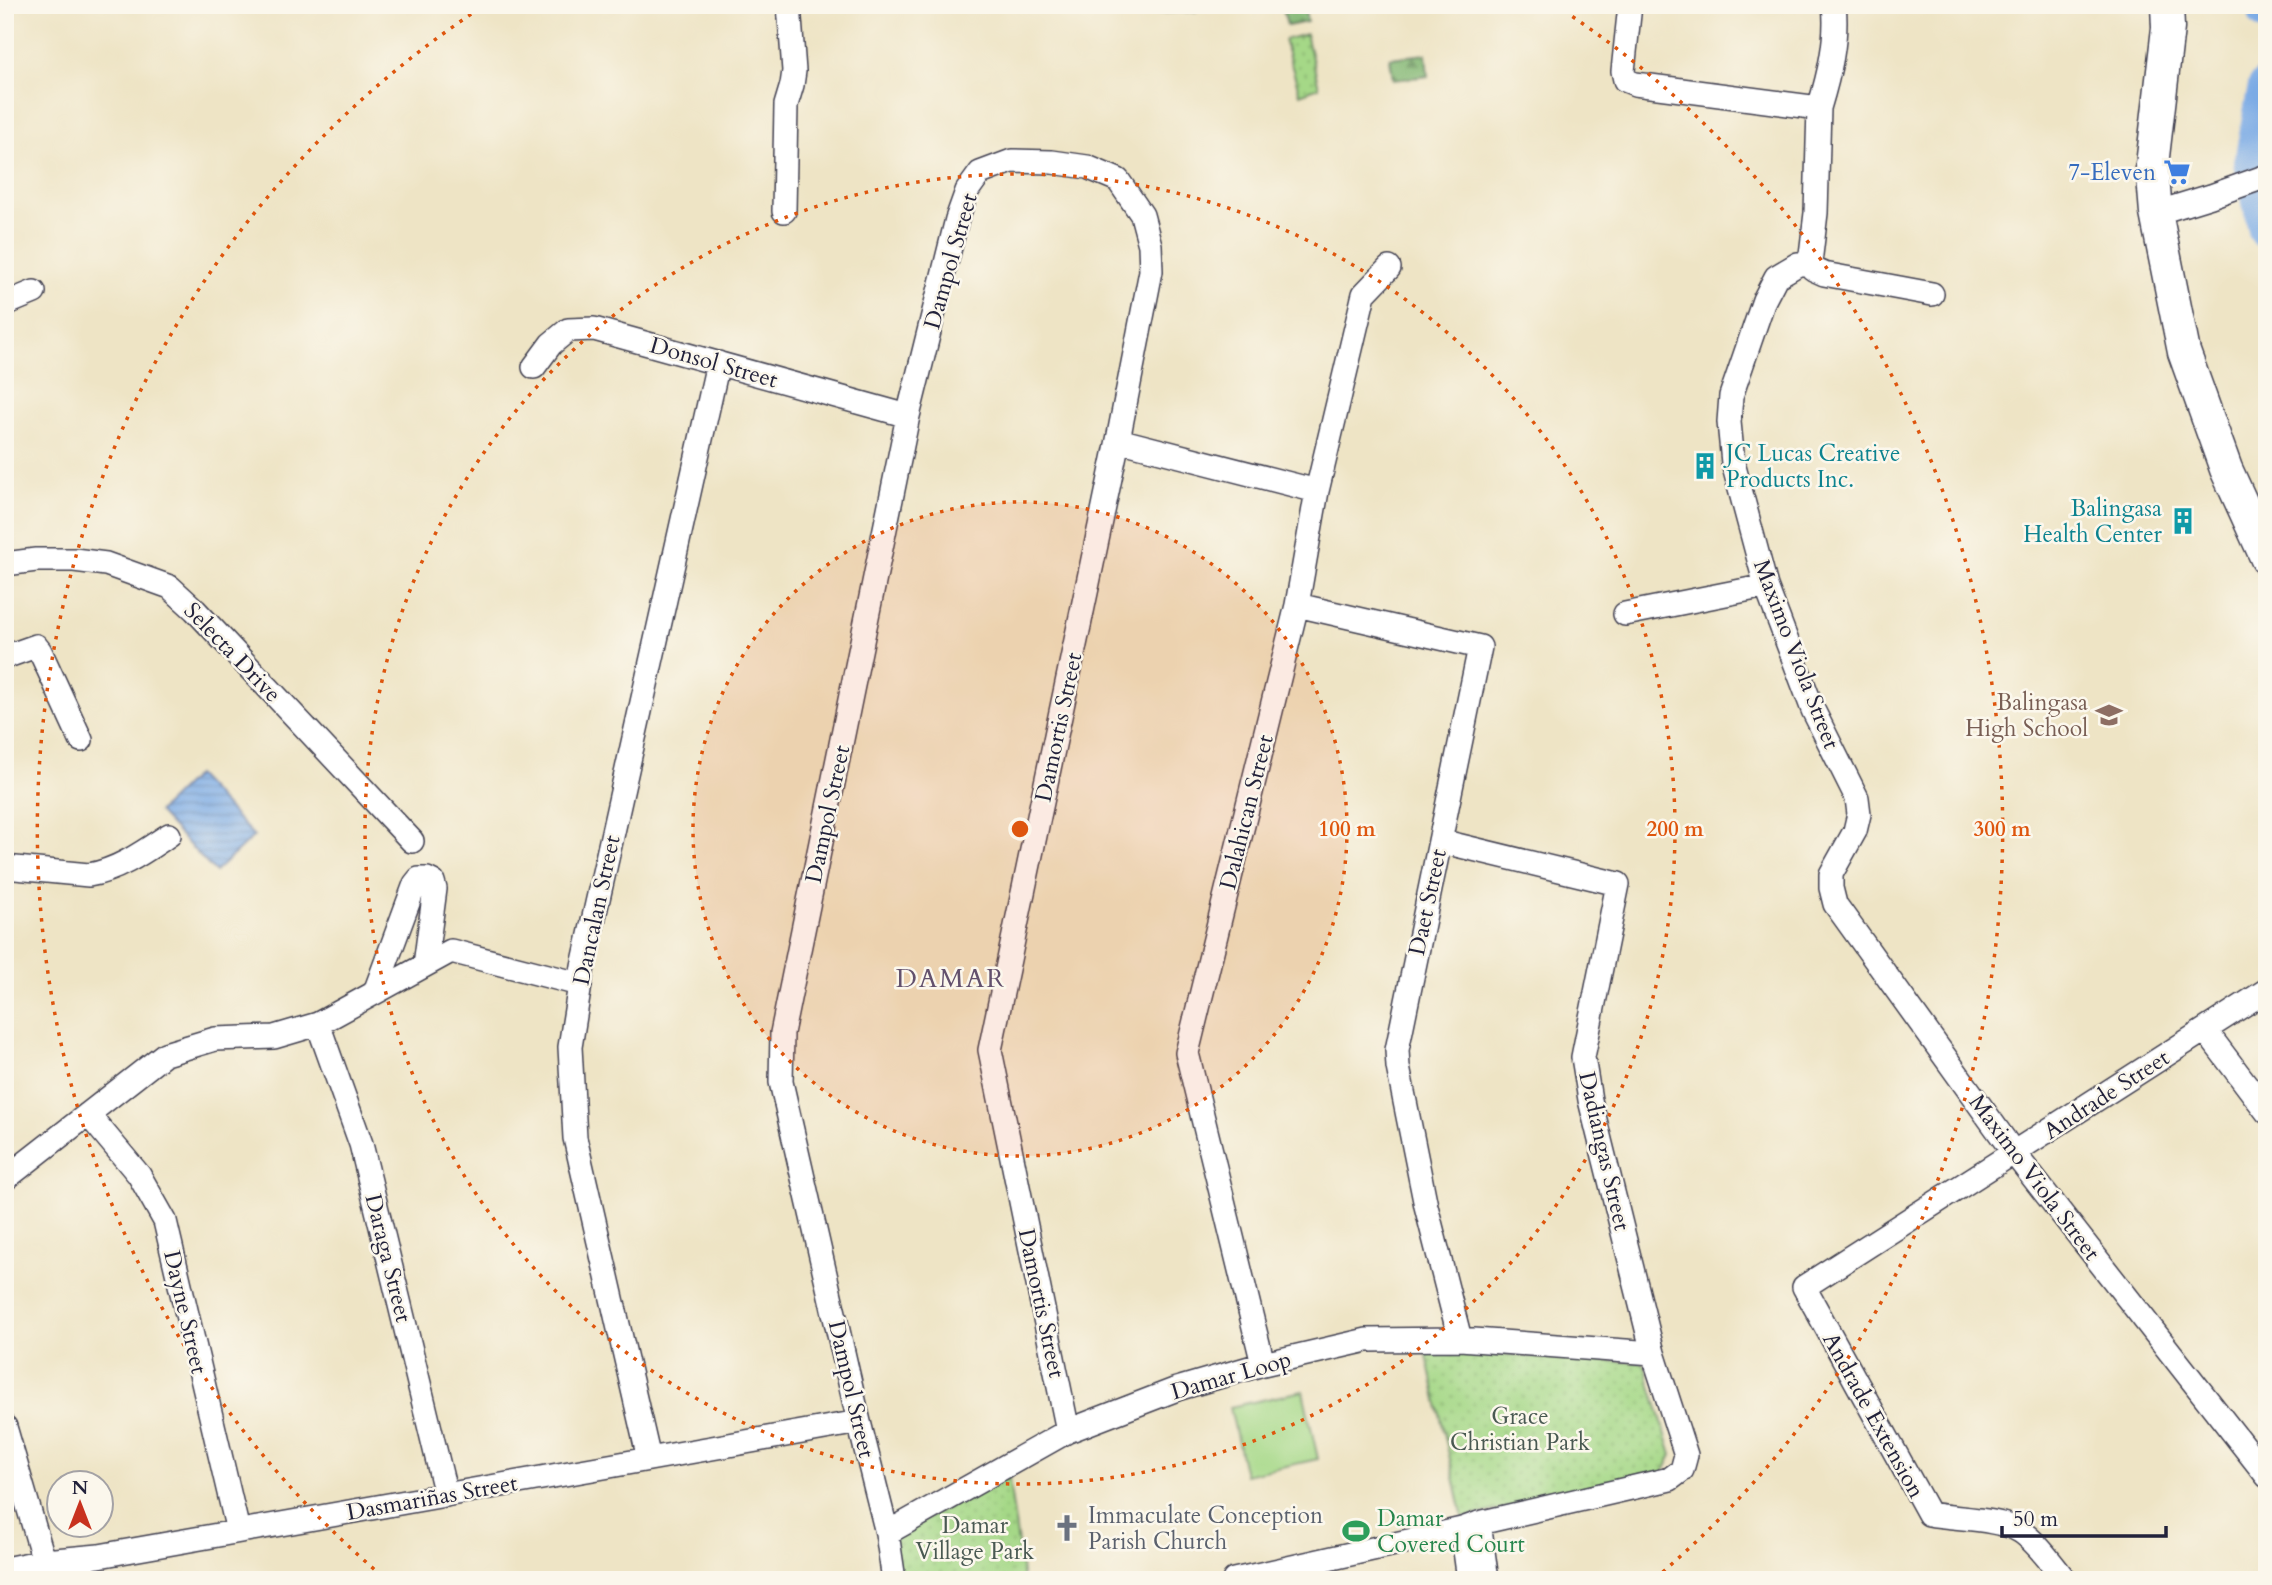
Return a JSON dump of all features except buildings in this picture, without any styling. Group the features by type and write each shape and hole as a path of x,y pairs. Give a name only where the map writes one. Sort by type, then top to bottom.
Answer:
{"street":[{"path":"784,211 786,105 794,71 789,5"},
{"path":"1630,5 1623,71 1625,80 1635,84 1819,108"},
{"path":"1834,5 1836,22 1827,83 1819,108 1816,213 1810,263 1813,269 1824,274 1932,295"},
{"path":"2166,5 2168,28 2152,165 2156,213 2184,352 2226,469 2267,559"},
{"name":"Dampol Street","path":"887,1533 780,1082 782,1033 908,415 957,219 967,191 979,173 1012,161 1052,162"},
{"name":"Damortis Street","path":"1052,162 1087,167 1118,180 1142,215 1150,245 1151,271 990,1050 1068,1431"},
{"path":"2156,213 2267,176"},
{"name":"Maximo Viola Street","path":"1810,263 1798,264 1776,278 1764,300 1731,396 1729,422 1733,463 1766,586 1814,710 1857,798 1859,814 1855,831 1831,874 1835,904 2014,1153 2267,1476"},
{"name":"Dalahican Street","path":"1263,1364 1187,1053 1297,605 1317,491 1364,295 1389,268"},
{"path":"5,304 34,292"},
{"name":"Donsol Street","path":"534,367 551,344 568,330 594,329 908,415"},
{"name":"Dancalan Street","path":"649,1459 575,1138 570,1047 579,984 718,363"},
{"path":"1118,440 1317,491"},
{"name":"Selecta Drive","path":"5,564 36,560 74,560 106,564 170,587 195,610 412,841"},
{"path":"1625,614 1766,586"},
{"name":"Daet Street","path":"1297,605 1480,647 1397,1050 1398,1067 1426,1206 1460,1339"},
{"path":"5,657 36,646 81,740"},
{"path":"5,867 89,875 132,859 169,835"},
{"name":"Dadiangas Street","path":"1440,841 1618,884 1583,1057 1590,1100 1653,1353 1686,1455 1682,1470 1670,1479 1471,1526"},
{"path":"375,992 415,884 419,879 427,878 433,882 435,889 425,965"},
{"path":"5,1179 165,1054 215,1040 274,1037 318,1024 451,951 579,984"},
{"name":"Andrade Street","path":"1804,1287 2267,990"},
{"name":"Daraga Street","path":"318,1024 361,1144 446,1495"},
{"path":"2205,1030 2267,1112"},
{"name":"Dayne Street","path":"88,1114 139,1175 165,1221 238,1531"},
{"name":"Andrade Extension","path":"1804,1287 1929,1514 1986,1521 2020,1531 2064,1580"},
{"name":"Damar Loop","path":"887,1533 1068,1431 1177,1390 1263,1364 1367,1340 1460,1339 1653,1353"},
{"name":"Dasmariñas Street","path":"5,1569 44,1561 99,1556 859,1422"},
{"path":"5,1427 44,1561"},
{"path":"1234,1580 1471,1526"},
{"path":"1469,1580 1471,1526"},
{"path":"1471,1526 1487,1580"},
{"path":"887,1533 894,1580"}],"green space":[{"path":"1156,5 1196,5 1196,11 1156,13"},
{"path":"1282,5 1304,5 1307,22 1287,26"},
{"path":"1306,34 1319,87 1300,94 1284,40"},
{"path":"1426,54 1428,76 1393,80 1390,58"},
{"name":"Grace Christian Park","path":"1426,1351 1644,1363 1672,1455 1664,1471 1463,1518"},
{"path":"1303,1391 1318,1459 1245,1475 1230,1407"},
{"name":"Damar Village Park","path":"1008,1473 1023,1580 893,1580 891,1539"}],"water":[{"path":"196,775 254,836 215,872 158,812"}],"waterway":[{"path":"2265,5 2267,12"},
{"path":"2267,86 2253,163 2267,230"}],"place":[{"name":"7-Eleven","path":"2177,172"},
{"name":"JC Lucas Creative Products Inc.","path":"1705,466"},
{"name":"Balingasa Health Center","path":"2183,521"},
{"name":"Balingasa High School","path":"2109,715"},
{"name":"Immaculate Conception Parish Church","path":"1067,1528"},
{"name":"Damar Covered Court","path":"1356,1531"}],"district":[{"name":"DAMAR","path":"951,978"}]}
